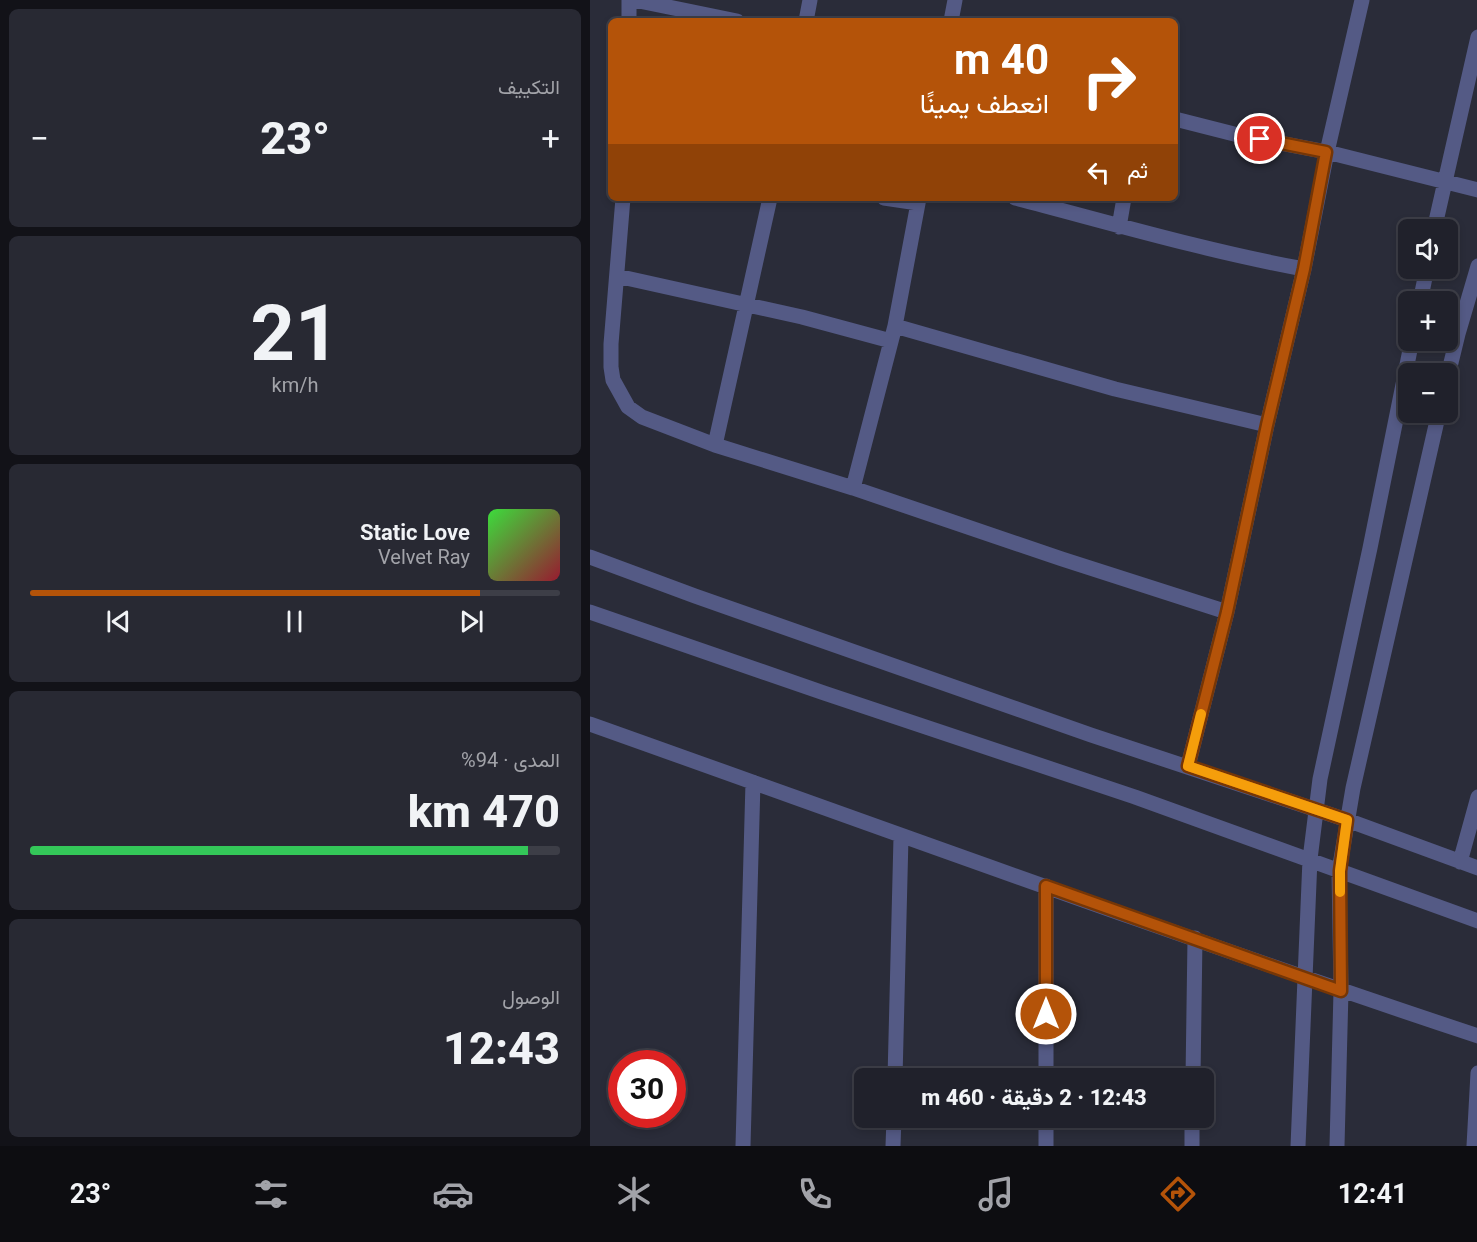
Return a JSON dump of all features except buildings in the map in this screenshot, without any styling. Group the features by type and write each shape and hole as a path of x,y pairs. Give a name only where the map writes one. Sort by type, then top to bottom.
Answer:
{"street":[{"path":"629,0 629,18"},
{"path":"634,0 722,18"},
{"path":"807,18 810,0"},
{"path":"951,18 955,0"},
{"path":"1188,766 1227,612 1267,425 1304,269 1326,152 1362,0"},
{"path":"1436,219 1478,37"},
{"path":"1178,120 1238,135 1326,152 1478,190"},
{"path":"623,201 611,367 613,380 621,398 635,414 716,445 1227,612"},
{"path":"716,445 769,201"},
{"path":"853,488 893,333 918,201"},
{"path":"1026,201 1212,250 1304,269"},
{"path":"1119,227 1123,201"},
{"path":"1451,363 1478,266"},
{"path":"617,276 747,306 893,333 1267,425"},
{"path":"1298,1146 1310,859 1315,809 1328,735 1370,548 1410,351"},
{"path":"1337,1146 1341,991 1340,871 1347,820 1437,423"},
{"path":"590,557 869,657 1347,820 1478,868"},
{"path":"590,612 846,701 1135,797 1478,921"},
{"path":"590,723 900,837 1195,938 1341,991 1478,1036"},
{"path":"743,1146 753,782"},
{"path":"1460,862 1478,797"},
{"path":"895,1068 900,837"},
{"path":"1046,886 1046,1068"},
{"path":"1193,1068 1195,938"},
{"path":"1474,1146 1478,1073"},
{"path":"893,1146 894,1128"},
{"path":"1046,1128 1046,1146"},
{"path":"1192,1128 1192,1146"}],"slow traffic":[{"path":"1201,714 1188,766 1347,820 1340,871 1340,892"}],"route":[{"path":"1046,1014 1046,886 1341,991 1340,871 1347,820 1188,766 1227,612 1267,425 1304,269 1326,152 1260,139"}]}
